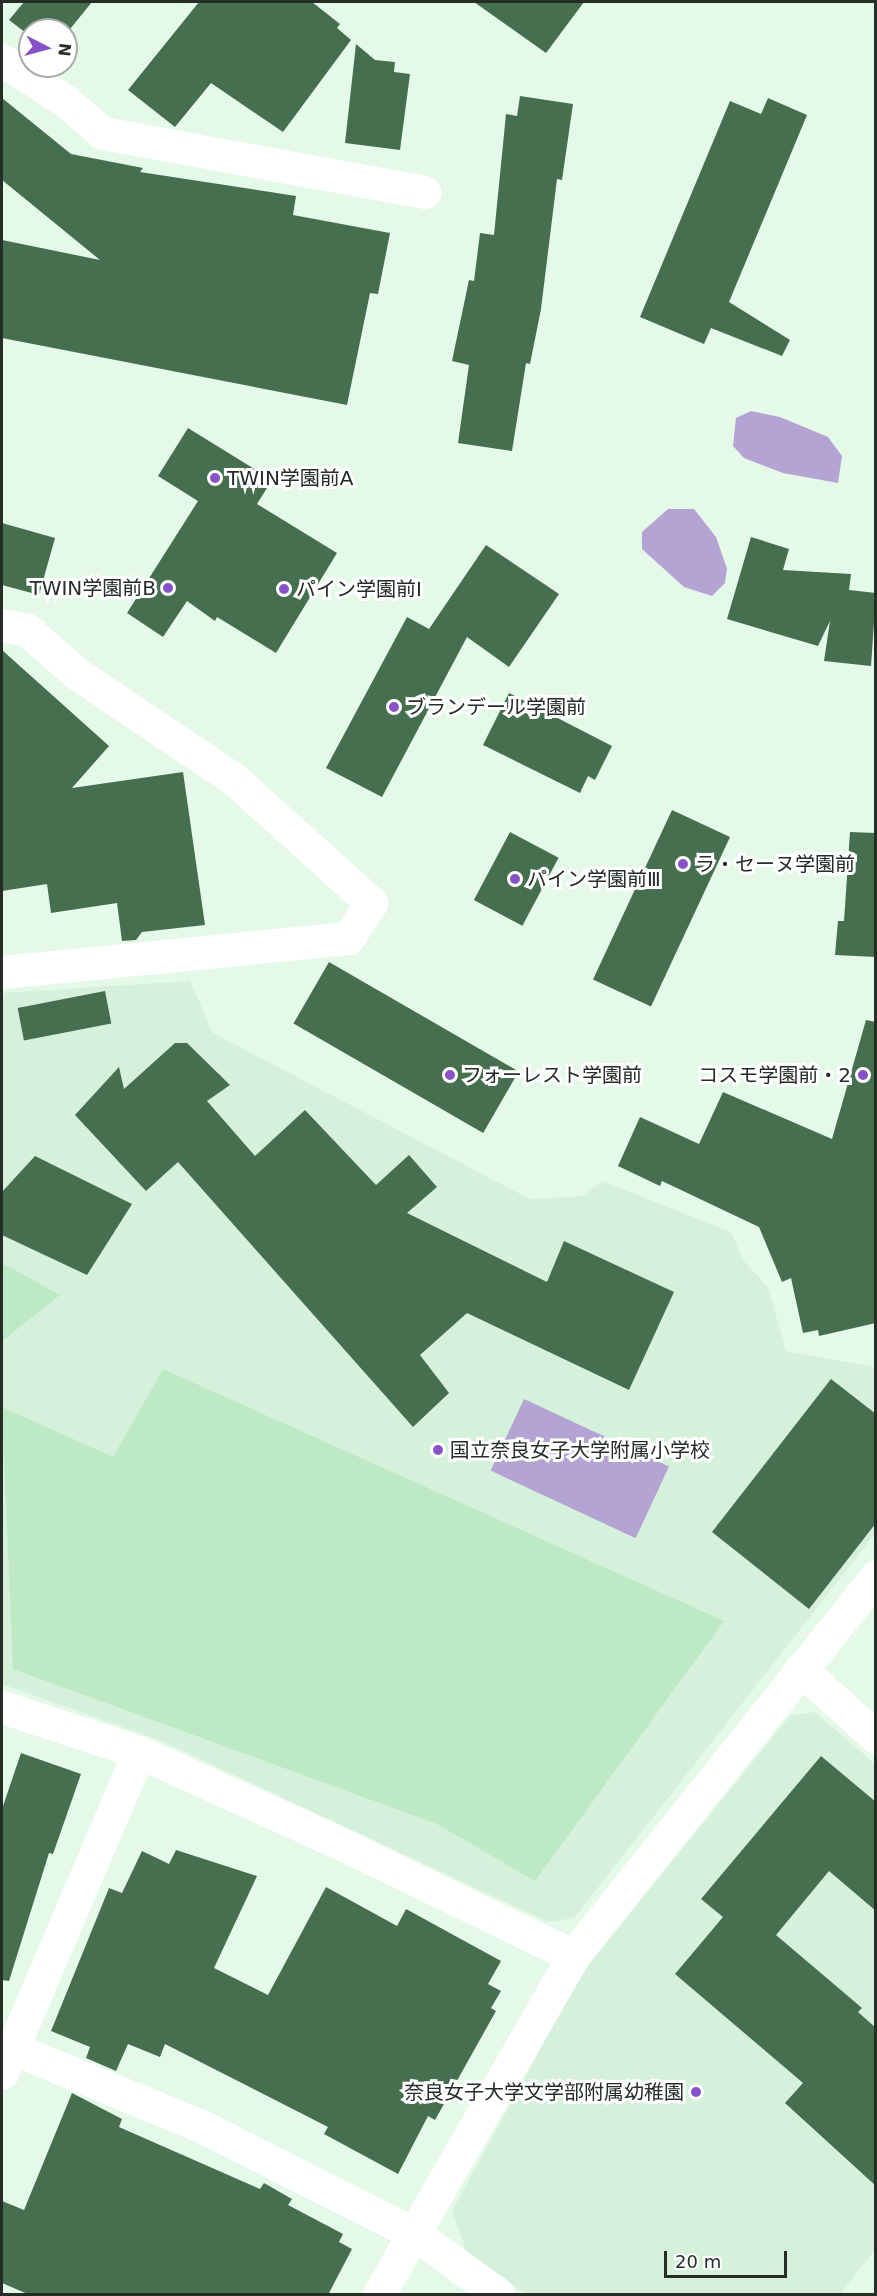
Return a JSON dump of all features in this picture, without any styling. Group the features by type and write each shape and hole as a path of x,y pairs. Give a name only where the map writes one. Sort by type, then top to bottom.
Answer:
{"street":[{"path":"2,60 64,100 103,133 425,192"},
{"path":"2,625 27,630 79,675 234,779 371,903 348,938 2,972"},
{"path":"379,2295 573,1956 876,1576"},
{"path":"800,1669 876,1737"},
{"path":"2,1707 139,1752 348,1847 573,1956"},
{"path":"139,1752 5,2055 201,2126 413,2233 498,2295"}],"shaded area":[{"path":"751,411 780,417 828,437 842,456 838,483 783,473 744,458 733,446 736,418"},
{"path":"668,509 694,509 716,537 727,569 725,583 712,596 684,587 642,549 642,532"},
{"name":"国立奈良女子大学附属小学校","path":"190,981 213,1033 530,1199 584,1196 602,1181 731,1232 743,1260 768,1287 786,1351 875,1367 875,1534 574,1918 548,1922 162,1741 2,1684 2,993"},
{"path":"2,1263 60,1295 2,1341"},
{"path":"163,1369 724,1621 535,1881 437,1824 13,1669 2,1407 113,1457"},
{"path":"524,1399 669,1467 636,1538 491,1471"},
{"name":"奈良女子大学文学部附属幼稚園","path":"815,1712 875,1764 875,2250 840,2294 526,2294 467,2254 452,2211 582,1973 790,1716"}],"building":[{"path":"24,2 92,2 78,19 18,18 18,27 9,20"},
{"path":"199,2 312,2 340,24 337,28 351,40 283,132 211,83 175,127 128,90"},
{"path":"474,2 584,2 546,53"},
{"path":"356,44 375,60 395,62 394,72 410,74 400,150 345,143"},
{"path":"520,96 573,104 562,180 557,179 541,309 530,364 526,363 512,451 458,443 469,365 452,361 469,280 474,281 480,233 494,235 506,114 517,116"},
{"path":"2,98 71,154 143,168 140,172 296,196 293,215 390,233 378,294 370,293 347,405 2,338 2,240 100,260 2,180"},
{"path":"768,98 807,115 729,302 790,340 782,356 711,328 704,344 640,317 730,101 761,114"},
{"path":"188,428 272,480 257,504 337,553 276,653 217,617 215,621 187,601 163,637 127,613 198,501 158,476"},
{"path":"2,523 55,538 39,595 2,585"},
{"path":"751,537 789,549 783,570 851,574 849,590 876,593 871,666 824,661 830,621 818,646 727,619"},
{"path":"486,545 559,594 509,667 467,637 382,797 326,768 407,617 429,629"},
{"path":"2,650 109,746 72,788 183,772 205,925 142,932 136,940 122,941 117,903 51,913 47,884 2,891"},
{"path":"509,693 612,746 595,780 588,776 580,793 483,745"},
{"path":"672,810 730,837 651,1007 593,979"},
{"name":"パイン学園前Ⅲ","path":"510,832 559,858 522,926 474,900"},
{"path":"850,832 876,833 876,957 835,955 838,921 844,921"},
{"path":"329,962 519,1072 483,1133 294,1023"},
{"path":"105,991 111,1023 24,1040 18,1008"},
{"path":"866,1020 876,1022 876,1323 819,1336 818,1330 803,1333 791,1278 782,1282 759,1227 662,1181 660,1186 618,1166 640,1117 699,1144 723,1092 832,1139"},
{"path":"175,1043 187,1043 230,1085 207,1101 255,1156 305,1110 376,1185 409,1155 437,1187 407,1213 547,1282 564,1241 674,1292 629,1390 467,1313 420,1355 449,1393 413,1427 178,1162 146,1191 75,1115 119,1067 124,1089"},
{"path":"35,1156 132,1204 87,1275 2,1235 2,1192"},
{"path":"831,1379 876,1414 876,1523 809,1609 712,1532"},
{"path":"21,1753 81,1774 53,1854 49,1853 9,1981 2,1980 2,1809"},
{"path":"821,1756 876,1802 876,1911 829,1871 776,1935 862,2008 858,2012 876,2028 876,2186 785,2103 803,2083 675,1974 723,1917 701,1899"},
{"path":"176,1850 257,1876 214,1968 268,1995 326,1887 397,1926 406,1909 501,1961 488,1984 501,1991 491,2008 496,2011 435,2120 428,2116 398,2174 324,2134 328,2127 165,2044 160,2057 128,2044 116,2071 86,2058 90,2047 51,2031 109,1888 122,1893 142,1851 169,1864"},
{"path":"72,2093 122,2119 119,2127 260,2189 264,2183 292,2199 288,2205 343,2234 339,2242 352,2249 328,2295 30,2295 2,2283 2,2201 24,2210"}],"place":[{"name":"TWIN学園前A","path":"215,478"},
{"name":"TWIN学園前B","path":"168,588"},
{"name":"パイン学園前Ⅰ","path":"284,589"},
{"name":"ブランデール学園前","path":"394,707"},
{"name":"ラ・セーヌ学園前","path":"683,864"},
{"name":"パイン学園前Ⅲ","path":"515,879"},
{"name":"フォーレスト学園前","path":"450,1075"},
{"name":"コスモ学園前・2","path":"863,1075"},
{"name":"国立奈良女子大学附属小学校","path":"438,1450"},
{"name":"奈良女子大学文学部附属幼稚園","path":"696,2092"}]}
